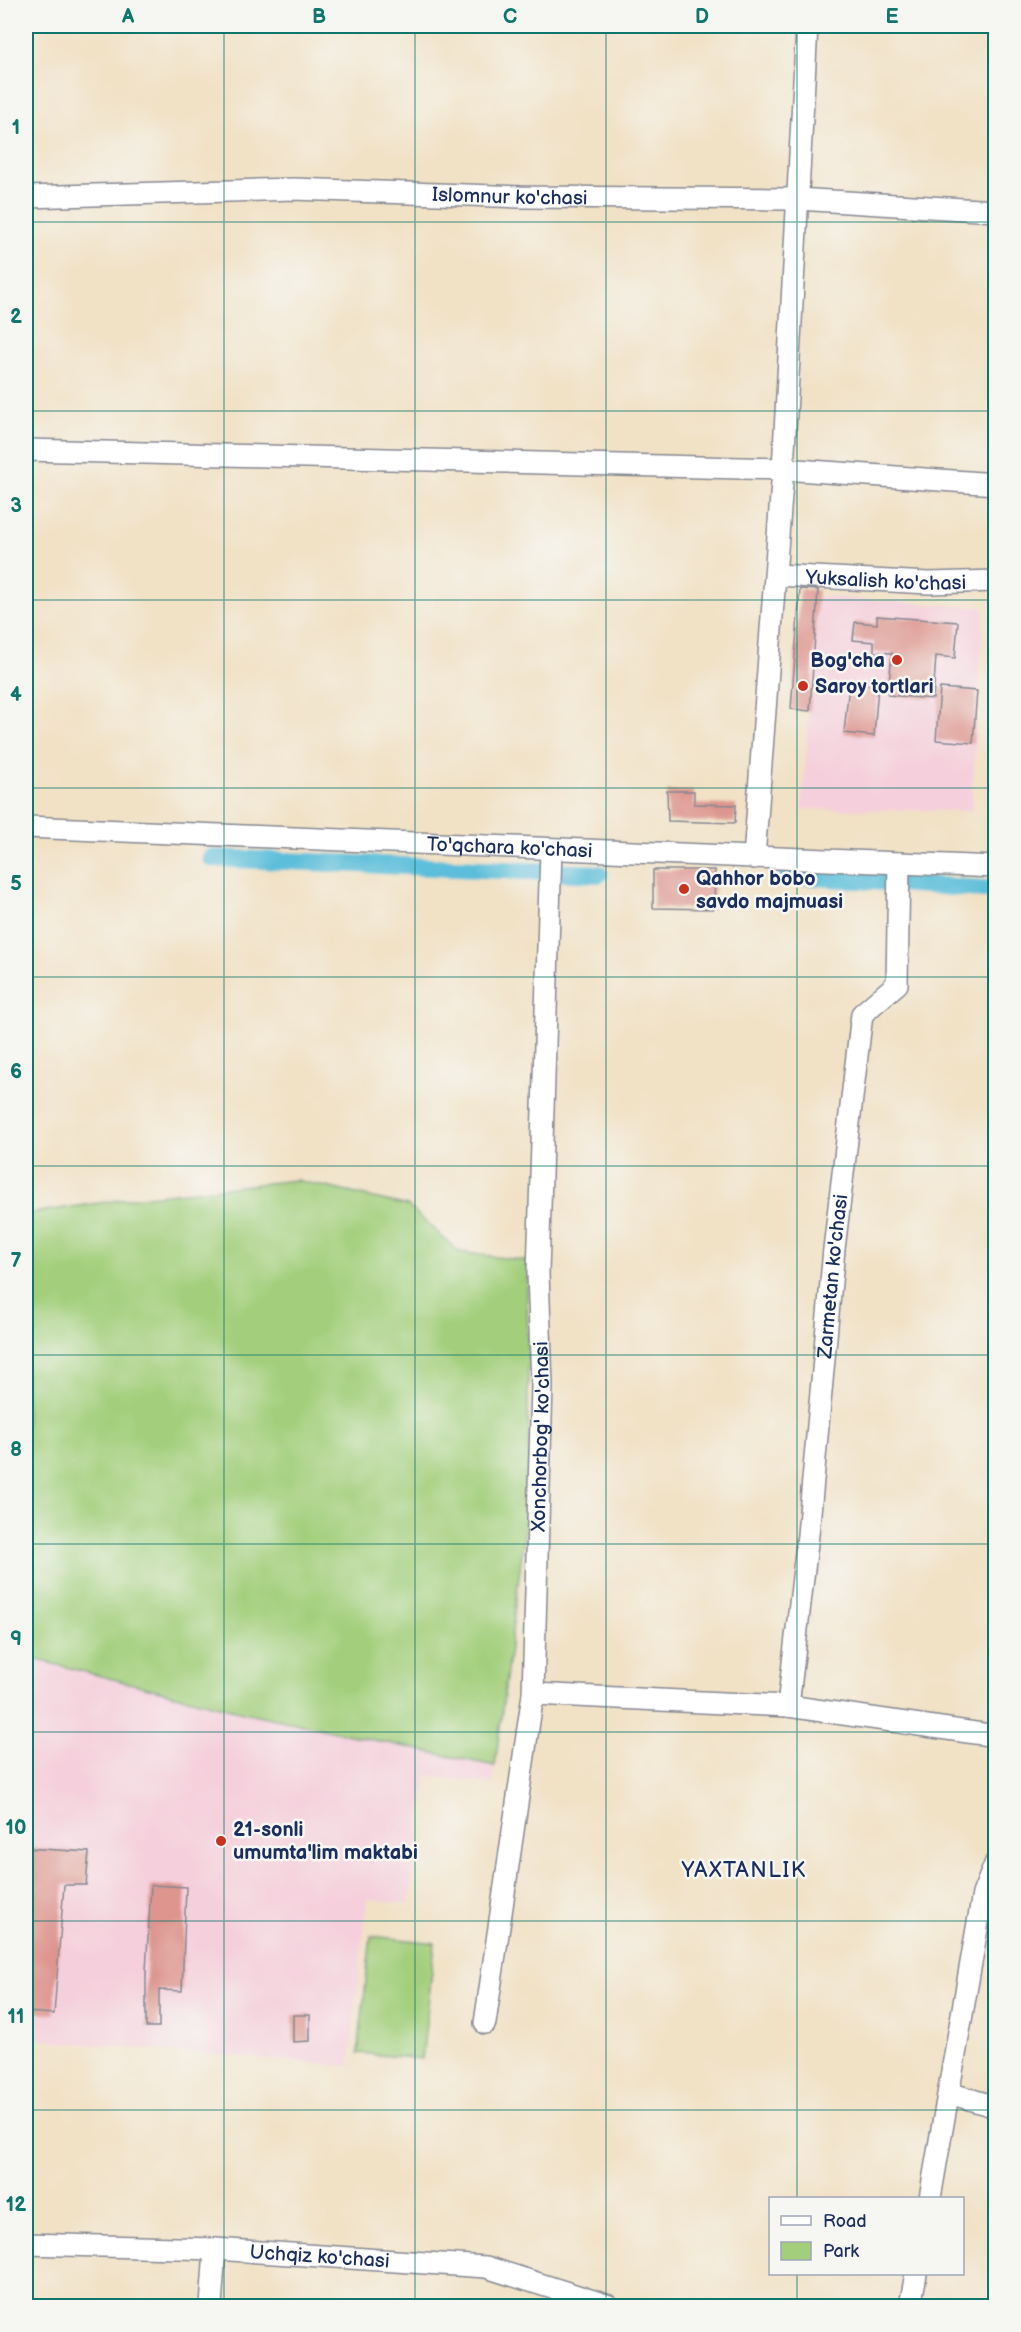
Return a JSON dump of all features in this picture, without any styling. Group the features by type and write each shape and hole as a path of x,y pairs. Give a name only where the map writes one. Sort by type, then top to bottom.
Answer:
{"street":[{"path":"754,858 783,469 807,26"},
{"name":"Islomnur ko'chasi","path":"26,197 293,189 521,198 797,199 996,211"},
{"path":"26,450 783,469 996,484"},
{"name":"Yuksalish ko'chasi","path":"776,575 929,582 996,581"},
{"name":"To'qchara ko'chasi","path":"26,827 996,867"},
{"name":"Xonchorbog' ko'chasi","path":"485,2023 533,1694 542,1385 538,1273 551,849"},
{"name":"Zarmetan ko'chasi","path":"788,1706 808,1535 834,1249 862,1014 897,984 899,863"},
{"path":"533,1694 788,1706 996,1736"},
{"path":"930,2197 983,1894 996,1862"},
{"path":"949,2093 996,2107"},
{"name":"Uchqiz ko'chasi","path":"26,2244 215,2248 486,2267 609,2307"},
{"path":"211,2307 215,2248"},
{"path":"910,2307 916,2275"}],"shaded area":[{"name":"Bog'cha","path":"818,596 984,608 971,811 802,809"},
{"name":"21-sonli umumta'lim maktabi","path":"26,1657 243,1712 495,1766 492,1784 426,1775 409,1904 367,1899 349,2066 26,2039"}],"green space":[{"path":"296,1180 408,1206 459,1252 527,1261 529,1497 495,1766 243,1712 26,1657 26,1214 139,1197"},
{"path":"371,1936 435,1943 422,2059 358,2053"}],"building":[{"path":"800,589 818,590 810,711 791,709"},
{"path":"877,616 958,622 955,658 936,656 933,699 888,695 892,653 874,652 874,642 853,640 855,622 877,624"},
{"path":"849,684 878,686 874,736 844,733"},
{"path":"940,688 977,691 973,743 936,740"},
{"path":"667,791 694,791 694,804 736,805 735,823 668,821"},
{"name":"Qahhor bobo savdo majmuasi","path":"653,870 715,870 714,909 653,908"},
{"path":"26,1848 89,1852 86,1885 64,1885 54,2014 26,2012"},
{"path":"151,1885 186,1887 182,1991 159,1990 159,2027 146,2027 146,1971"},
{"path":"293,2015 310,2015 310,2041 293,2042"}],"waterway":[{"path":"211,858 599,874"},
{"path":"788,875 996,890"}],"place":[{"name":"Bog'cha","path":"897,660"},
{"name":"Saroy tortlari","path":"803,686"},
{"name":"Qahhor bobo savdo majmuasi","path":"684,889"},
{"name":"21-sonli umumta'lim maktabi","path":"221,1841"}],"district":[{"name":"YAXTANLIK","path":"744,1869"}]}
